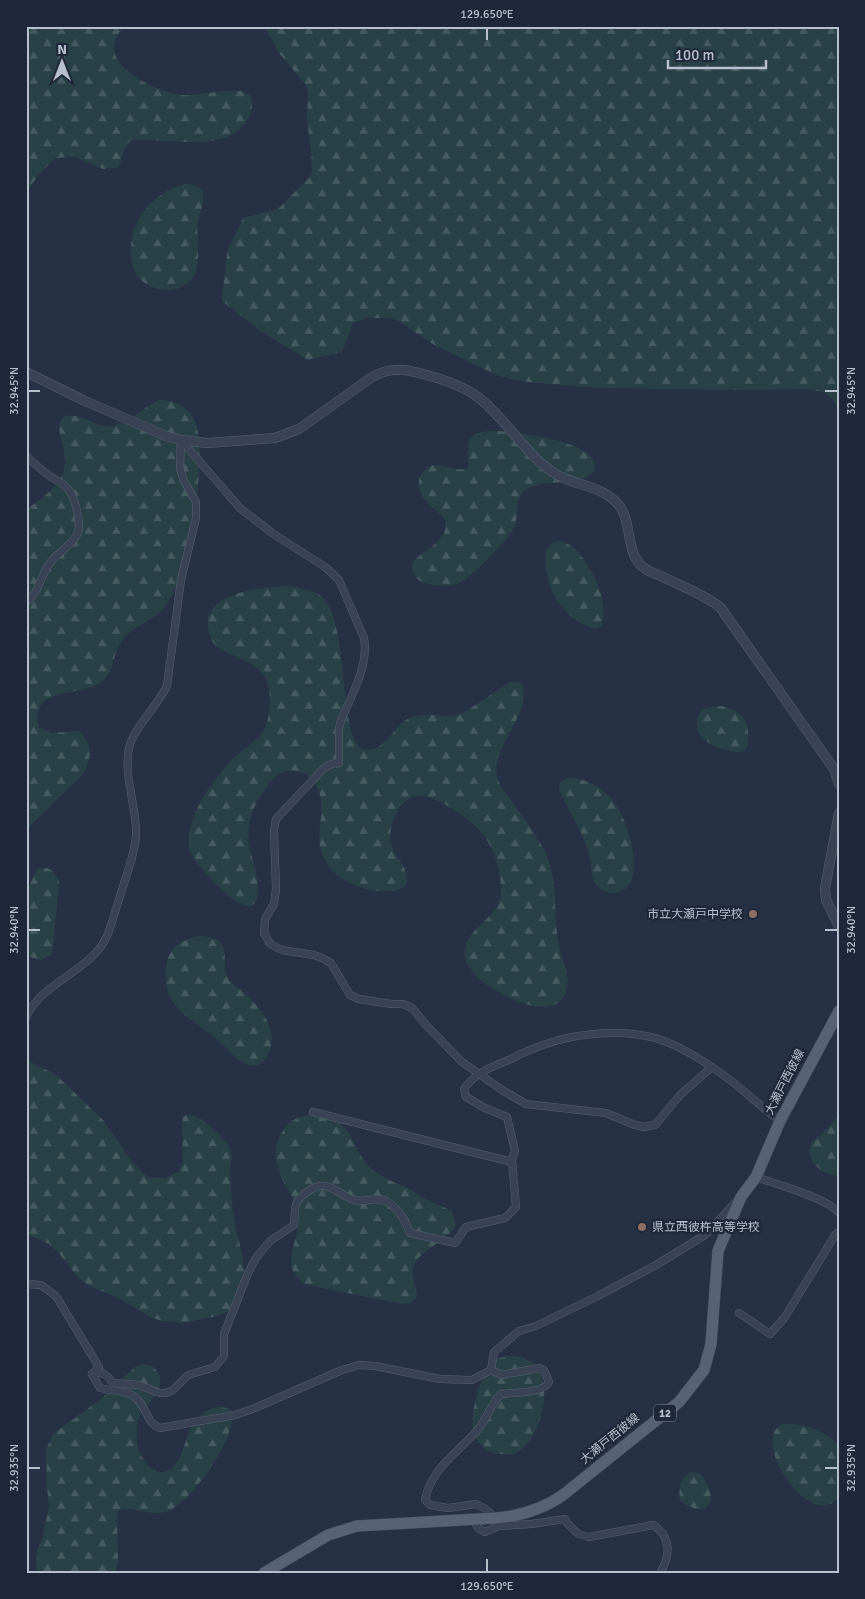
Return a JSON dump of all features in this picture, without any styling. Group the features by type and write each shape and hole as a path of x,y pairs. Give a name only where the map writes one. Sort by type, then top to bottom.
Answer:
{"main road":[{"name":"大瀬戸西彼線","path":"264,1573 328,1535 357,1526 515,1516 553,1502 679,1402 704,1370 711,1344 718,1251 741,1197 756,1177 780,1121 839,1011"}],"street":[{"path":"26,372 85,401 166,436 207,443 275,438 299,428 372,377 384,371 411,371 465,389 480,398 535,459 552,472 609,496 620,508 627,524 635,559 643,568 708,598 720,607 834,769 839,784"},
{"path":"26,1017 30,1010 53,986 98,952 107,935 134,850 136,834 128,764 129,747 135,734 168,686 181,580 196,518 196,502 183,479 180,467 181,440"},
{"path":"181,440 240,508 272,533 325,566 339,580 364,638 366,648 360,671 341,720 339,729 339,763 325,767 276,819 274,830 276,888 274,904 265,919 264,933 270,944 282,950 322,958 330,964 350,995 359,999 403,1004 412,1008 426,1026 462,1062 526,1104 606,1113 635,1125 644,1127 655,1125 681,1094 712,1067"},
{"path":"26,455 68,488 74,500 78,516 78,532 51,561 46,568 38,591 33,598 26,602"},
{"path":"839,814 825,888 826,900 839,926"},
{"path":"92,1374 100,1372 106,1374 113,1383 139,1384 160,1393 166,1393 173,1390 188,1375 215,1367 224,1356 224,1334 248,1273 256,1258 270,1241 294,1225 296,1203 307,1192 317,1187 327,1186 344,1197 357,1201 384,1200 406,1222 410,1233 455,1243 466,1227 505,1218 516,1207 512,1160 515,1151 507,1117 484,1108 466,1097 464,1089 469,1080 480,1073 546,1043 572,1037 601,1034 627,1034 654,1038 685,1050 712,1067 748,1093 766,1111 780,1121"},
{"path":"313,1112 508,1161 512,1160"},
{"path":"756,1177 823,1201 839,1213"},
{"path":"491,1370 494,1352 519,1331 536,1326 656,1265 705,1235 741,1197"},
{"path":"739,1314 770,1334 785,1317 835,1235 839,1232"},
{"path":"26,1284 41,1285 52,1292 64,1305 87,1349 99,1367 92,1374"},
{"path":"92,1374 100,1388 135,1397 141,1403 149,1420 155,1427 160,1428 235,1415 342,1370 359,1365 464,1380 472,1380 491,1370"},
{"path":"491,1370 502,1376 539,1368 544,1370 550,1382 547,1387 539,1390 501,1394 494,1402 481,1426 443,1463 426,1490 425,1500 430,1506 448,1508 476,1504 496,1518"},
{"path":"473,1519 478,1528 485,1532 499,1526 565,1519 578,1534 589,1537 653,1525 661,1530 667,1540 664,1566 660,1573"}],"green space":[{"path":"26,26 125,26 116,39 114,51 119,62 141,81 182,95 244,91 252,99 251,110 244,125 232,135 217,140 182,142 132,140 124,149 118,168 103,169 75,157 55,158 38,175 26,194"},
{"path":"263,26 839,26 839,409 824,392 806,389 597,388 527,382 499,376 431,343 399,321 389,318 367,318 353,323 342,352 308,360 262,332 222,301 227,252 243,218 278,209 310,177 312,172 306,85 279,53"},
{"path":"185,184 199,187 203,195 198,221 197,267 195,274 186,284 175,289 162,290 144,283 137,275 131,254 131,242 138,220 153,201 173,188"},
{"path":"159,400 171,401 187,409 194,419 199,437 200,453 197,492 192,530 183,566 176,587 165,606 156,615 124,638 118,648 109,673 103,681 94,686 49,698 41,704 38,714 39,727 52,733 79,731 87,741 90,752 88,764 82,775 26,830 26,509 49,492 62,475 65,458 59,426 65,416 78,417 99,425 118,425"},
{"path":"500,431 553,439 580,449 589,455 594,463 594,471 588,476 579,479 542,484 524,491 519,500 513,530 488,559 464,580 444,586 421,581 414,575 412,563 439,540 443,535 446,524 444,518 422,497 419,489 420,476 428,467 433,465 459,469 469,467 468,448 472,437 482,432"},
{"path":"559,541 569,544 577,552 585,561 597,582 603,606 601,627 595,629 572,617 556,598 547,574 546,549 552,543"},
{"path":"292,586 318,594 330,609 337,629 350,726 356,742 364,749 371,749 382,744 401,724 412,717 462,714 510,682 522,684 524,695 522,706 500,754 497,776 504,790 541,844 551,868 557,936 567,975 567,987 564,996 558,1002 551,1006 542,1007 522,1003 485,984 470,969 466,960 465,950 468,940 494,911 500,900 501,886 498,867 495,856 485,837 474,824 432,798 416,796 409,799 397,811 391,827 391,843 395,854 404,866 406,877 406,885 398,890 385,891 362,888 346,881 332,870 320,846 321,803 318,789 310,777 297,771 281,773 275,777 259,798 252,812 248,836 258,892 257,898 252,905 244,905 234,900 212,880 195,860 191,853 189,841 194,815 217,777 234,758 262,733 267,722 270,704 268,684 263,674 253,665 216,646 213,642 208,627 209,615 216,605 226,598 240,593"},
{"path":"722,706 737,712 745,720 748,740 747,748 742,752 728,751 712,745 700,735 697,728 697,720 702,710 709,707"},
{"path":"575,778 595,785 604,791 618,807 624,820 633,851 634,867 632,880 625,889 613,893 608,892 604,891 594,882 588,850 559,789 560,782 565,779"},
{"path":"38,868 47,868 53,871 59,881 53,949 51,955 41,960 26,956 26,892"},
{"path":"199,936 219,941 225,952 226,974 230,981 251,999 266,1018 272,1041 267,1056 260,1064 251,1065 239,1060 215,1037 181,1011 170,996 166,978 169,955 183,941"},
{"path":"26,1060 55,1074 103,1120 133,1163 147,1177 166,1178 179,1171 183,1161 183,1117 186,1115 192,1115 203,1120 219,1134 228,1145 232,1155 230,1170 232,1203 243,1258 245,1286 242,1301 236,1309 213,1317 182,1323 152,1318 119,1298 92,1287 79,1279 58,1252 49,1244 26,1233"},
{"path":"308,1115 324,1116 335,1120 349,1133 364,1161 373,1170 421,1197 452,1211 456,1225 452,1231 423,1254 414,1265 413,1278 417,1295 411,1302 402,1304 307,1285 298,1278 293,1270 291,1262 299,1212 278,1168 276,1147 281,1134 289,1123"},
{"path":"839,1115 839,1177 822,1171 812,1162 809,1150 812,1142"},
{"path":"509,1356 526,1359 539,1370 543,1382 544,1395 543,1409 533,1436 516,1453 506,1455 488,1451 478,1441 474,1431 473,1411 478,1390 487,1370 498,1359"},
{"path":"142,1364 155,1369 160,1379 160,1386 154,1398 137,1423 138,1448 142,1458 150,1467 160,1472 172,1468 180,1457 189,1432 196,1420 213,1408 226,1408 232,1411 230,1430 226,1440 204,1477 184,1500 174,1508 159,1513 120,1509 117,1513 118,1562 115,1573 38,1573 36,1568 37,1550 42,1539 49,1507 46,1450 53,1434 101,1399 135,1367"},
{"path":"782,1424 813,1428 839,1445 839,1497 828,1505 817,1504 805,1498 784,1475 773,1447 773,1436 776,1429"},
{"path":"690,1472 699,1473 706,1481 710,1490 711,1497 709,1504 705,1508 691,1507 680,1501 681,1481"}],"place":[{"name":"市立大瀬戸中学校","path":"753,914"},
{"name":"県立西彼杵高等学校","path":"642,1227"}]}
